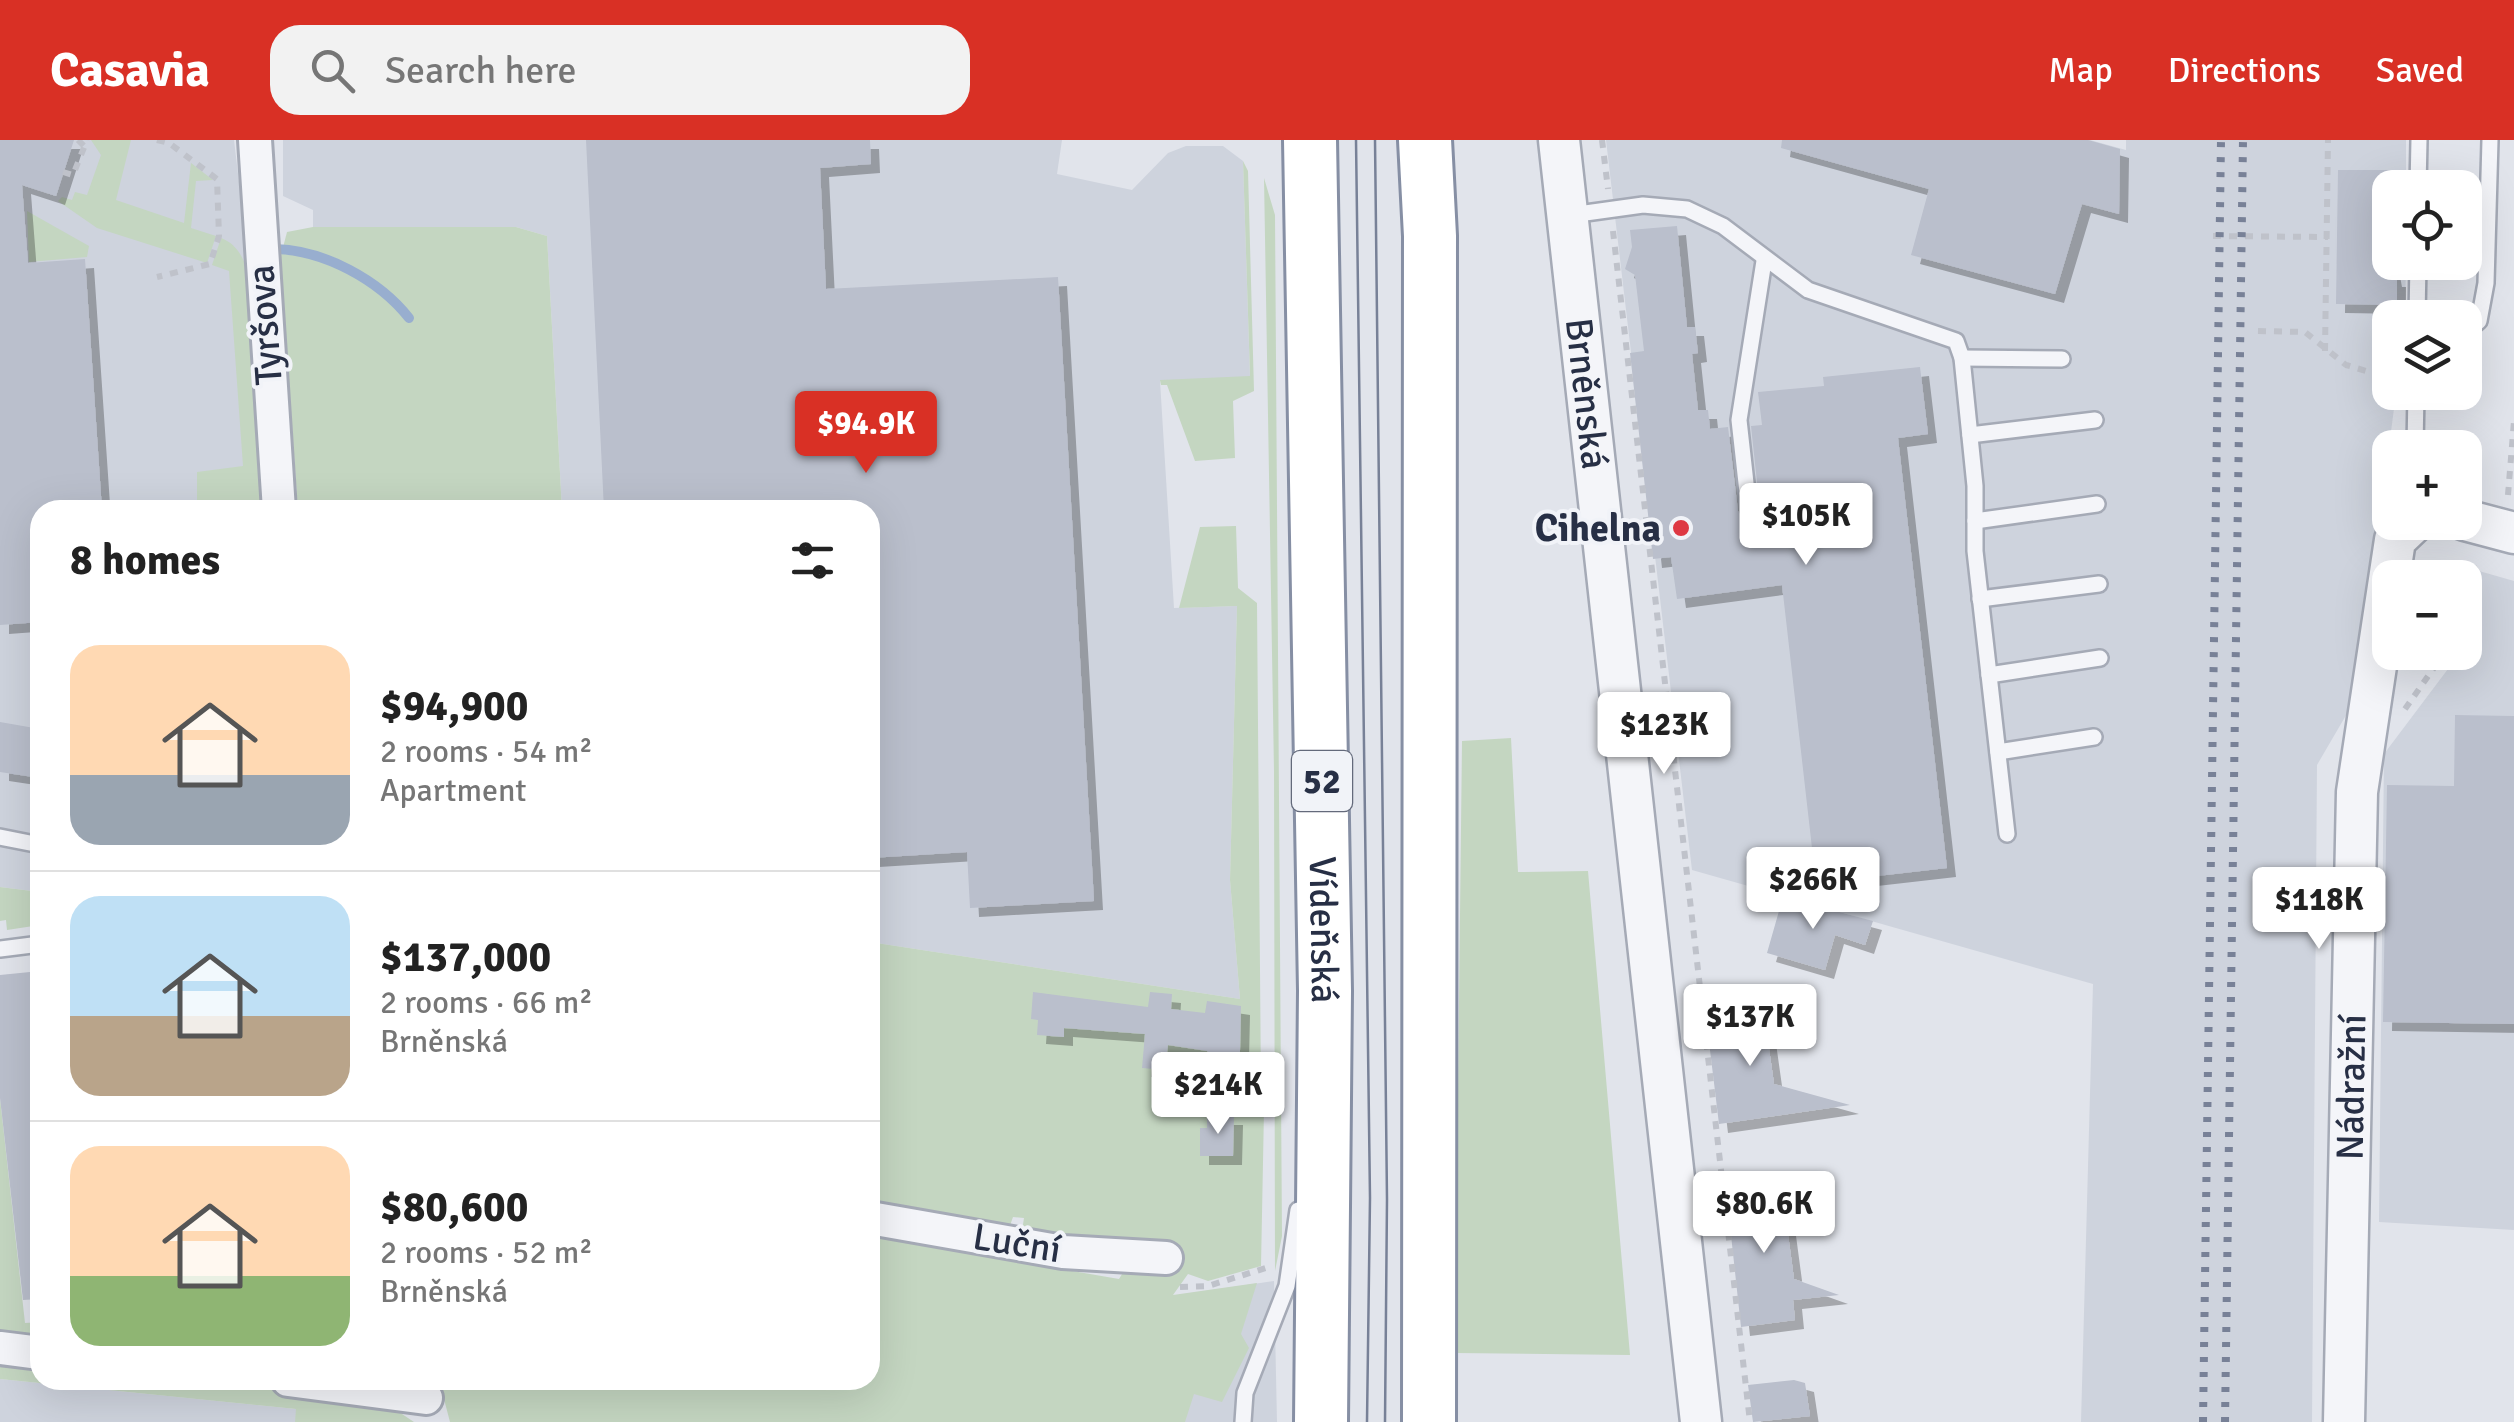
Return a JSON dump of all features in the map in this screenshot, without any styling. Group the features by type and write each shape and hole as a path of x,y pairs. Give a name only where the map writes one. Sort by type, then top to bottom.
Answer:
{"highway":[{"name":"Vídeňská","path":"1310,140 1325,991 1320,1422"},
{"path":"1425,140 1430,296 1429,1422"}],"street":[{"name":"Tyršova","path":"255,140 278,500"},
{"name":"Brněnská","path":"1558,140 1700,1422"},
{"name":"Nádražní","path":"2344,1422 2357,792 2396,540"},
{"name":"Luční","path":"880,1220 1063,1252 1158,1258"},
{"path":"0,1348 30,1351"},
{"path":"377,1390 428,1400"}],"lane":[{"path":"2418,170 2419,140"},
{"path":"2482,305 2490,140"},
{"path":"1567,216 1643,206 1687,209 1724,226 1764,261 1808,290 1956,341 1962,358 1970,435 1980,599 2007,834"},
{"path":"1749,510 1739,420 1764,261"},
{"path":"1962,358 2062,359"},
{"path":"1970,435 2095,420"},
{"path":"1975,521 2097,504"},
{"path":"1980,599 2099,584"},
{"path":"1989,675 2100,658"},
{"path":"1998,752 2094,737"},
{"path":"0,838 30,842"},
{"path":"0,950 30,946"},
{"path":"1305,1042 1325,991"},
{"path":"1243,1422 1245,1393 1287,1286 1298,1194"}],"path":[{"path":"157,140 169,143 216,179 219,236 210,264 157,277"},
{"path":"1602,140 1750,1422"},
{"path":"2326,351 2328,140"},
{"path":"63,172 74,175 83,142"},
{"path":"2213,236 2328,236"},
{"path":"2258,330 2305,332 2346,365 2372,373"},
{"path":"2482,560 2505,534 2514,420"},
{"path":"1234,1103 1259,1103 1259,1093 1269,1093"},
{"path":"1158,1258 1160,1283 1175,1287 1208,1286 1270,1267"}],"shaded area":[{"path":"0,140 234,140 251,283 265,500 30,500 30,891 0,887"},
{"path":"283,140 1062,140 1057,174 1132,190 1168,153 1186,146 1223,146 1243,161 1250,377 1160,381 1174,608 1237,606 1230,880 1240,999 880,944 880,500 561,500 547,236 516,227 313,227 313,210 283,196"},
{"path":"1606,140 2090,140 2126,150 2126,140 2406,140 2406,170 2372,170 2372,280 2406,280 2405,300 2372,300 2372,410 2394,410 2391,430 2372,430 2372,540 2377,540 2352,705 2317,765 2312,1422 2081,1422 2093,984 1692,870"},
{"path":"2482,572 2514,581 2514,1230 2379,1222 2384,754 2447,670 2482,670"},
{"path":"1274,1281 1277,1422 1045,1422 1172,1296"},
{"path":"0,1379 30,1382 30,1390 108,1390 345,1414 352,1422 0,1422"}],"green space":[{"path":"91,140 131,140 116,200 184,223 191,163 213,180 196,181 191,228 216,236 207,263 97,228 58,201 62,197 72,200 75,192 87,195 101,155"},
{"path":"1243,161 1248,171 1254,391 1233,401 1235,458 1195,461 1167,385 1161,385 1160,380 1250,376"},
{"path":"1264,178 1275,215 1282,1236 1275,1271 1274,771"},
{"path":"27,211 89,246 87,257 29,262"},
{"path":"313,227 516,227 547,236 561,500 297,500 280,259 287,232"},
{"path":"221,238 228,241 238,250 251,283 265,500 197,500 197,472 243,466 229,271 212,265"},
{"path":"1236,526 1238,588 1257,603 1261,1091 1255,1091 1255,1099 1240,1099 1240,1109 1264,1110 1261,1266 1208,1281 1188,1274 1173,1295 1257,1283 1241,1334 1249,1348 1222,1402 1194,1394 1185,1422 450,1422 442,1390 880,1390 880,1226 1057,1258 1055,1268 1119,1279 1127,1266 1021,1237 1024,1218 1013,1217 1007,1234 880,1212 880,944 1240,999 1230,880 1237,606 1179,608 1200,527"},
{"path":"1511,738 1518,872 1588,871 1630,1355 1455,1353 1462,741"},
{"path":"0,887 30,891 30,927 7,930 6,920 0,921"},
{"path":"0,1098 30,1342 0,1335"},
{"path":"0,1358 30,1361 30,1382 0,1379"},
{"path":"109,1390 284,1390 373,1402 393,1408 414,1422 295,1422 296,1409"}],"building":[{"path":"0,140 74,140 56,196 22,185 28,263 85,259 101,500 30,500 30,623 0,625"},
{"path":"586,140 870,140 871,164 820,168 826,289 1058,277 1094,901 970,908 967,852 880,857 880,500 604,500"},
{"path":"1782,140 2088,140 2120,149 2119,214 2082,204 2055,294 1911,255 1929,189 1781,148"},
{"path":"2338,170 2372,170 2372,280 2397,280 2397,300 2336,304"},
{"path":"1677,226 1687,327 1695,327 1698,353 1692,354 1698,410 1708,410 1710,429 1728,427 1738,511 1744,520 1755,520 1760,510 1751,426 1762,425 1758,392 1824,386 1823,377 1920,367 1928,434 1898,438 1947,868 1816,883 1782,585 1677,599 1671,557 1653,559 1630,353 1644,351 1635,275 1625,269 1632,247 1630,230"},
{"path":"2455,715 2514,716 2514,1024 2383,1022 2387,785 2454,786"},
{"path":"0,722 30,727 30,776 0,772"},
{"path":"1783,897 1873,921 1865,945 1835,935 1825,970 1767,953"},
{"path":"30,972 30,1300 23,1300 0,1098 0,975"},
{"path":"1033,992 1148,1007 1150,992 1172,994 1171,1009 1205,1013 1207,1001 1241,1006 1239,1095 1207,1051 1168,1045 1165,1070 1142,1068 1145,1034 1064,1028 1064,1037 1037,1035 1038,1020 1031,1019"},
{"path":"1752,1003 1763,1006 1774,1084 1850,1105 1719,1124 1705,1009"},
{"path":"1207,1116 1234,1116 1233,1156 1200,1156 1200,1128 1207,1128"},
{"path":"1781,1182 1794,1279 1839,1295 1793,1300 1795,1320 1741,1327 1726,1189"},
{"path":"1794,1380 1805,1383 1810,1416 1753,1422 1748,1385"}],"waterway":[{"path":"275,249 312,255 349,270 382,291 409,318"}],"tram line":[{"path":"1356,140 1370,1198 1367,1422"},
{"path":"1375,140 1387,1199 1385,1422"}],"railway":[{"path":"2203,1422 2221,140"},
{"path":"2225,1422 2243,140"}],"place":[{"name":"Cihelna","path":"1681,528"}]}
